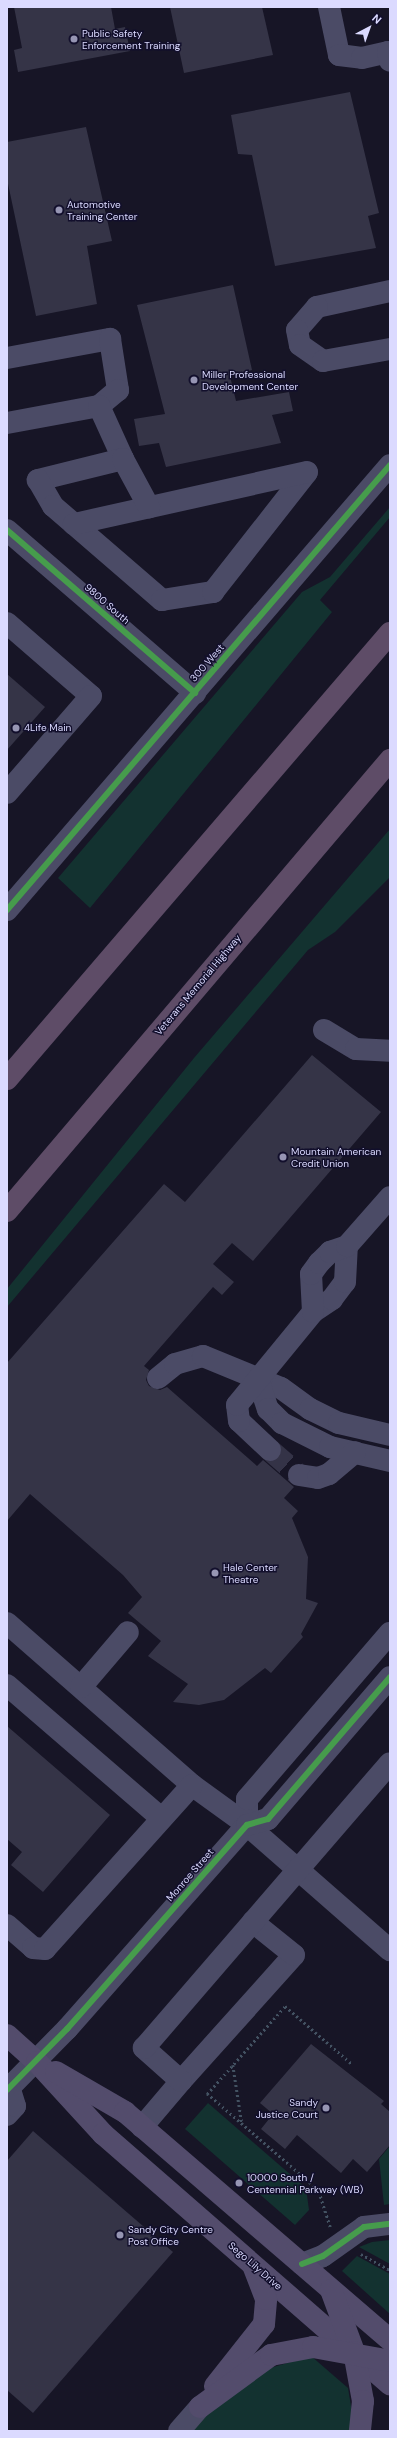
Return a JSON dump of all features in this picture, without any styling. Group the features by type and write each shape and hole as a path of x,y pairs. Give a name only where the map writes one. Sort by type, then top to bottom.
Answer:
{"highway":[{"path":"7,1079 390,634"},
{"name":"Veterans Memorial Highway","path":"7,1211 390,760"}],"main road":[{"name":"Sego Lily Drive","path":"7,2035 37,2062 103,2134 390,2384"},
{"name":"Sego Lily Drive","path":"37,2062 125,2112 390,2340"},
{"path":"200,2407 264,2324 266,2299 252,2263"},
{"path":"330,2288 354,2352 363,2401 360,2431"},
{"path":"200,2407 271,2355 313,2347 354,2352 390,2361"}],"street":[{"path":"329,7 338,55 362,58 389,55"},
{"path":"390,291 317,307 297,330 300,345 323,361 390,349"},
{"path":"7,358 110,339 118,390 99,406 7,423"},
{"path":"99,406 123,459 149,507"},
{"path":"74,524 306,472 213,592 162,600 53,506 38,480 123,459"},
{"name":"300 West","path":"11,898 195,692 390,465"},
{"name":"9800 South","path":"7,530 195,692"},
{"path":"7,623 91,696 7,793"},
{"path":"324,1030 356,1049 390,1051"},
{"path":"313,1312 311,1274 330,1252 347,1246 390,1197"},
{"path":"270,1450 235,1413 237,1405 313,1312 332,1300 345,1282 347,1246"},
{"path":"158,1378 175,1364 203,1356 281,1388 310,1409 355,1428 390,1435"},
{"path":"258,1379 268,1409 282,1423 330,1447 390,1461"},
{"path":"299,1475 318,1478 329,1474 352,1452 355,1428"},
{"path":"7,1623 192,1785 247,1825 390,1950"},
{"path":"81,1687 128,1632"},
{"path":"247,1825 247,1799 390,1633"},
{"path":"7,1685 161,1818"},
{"path":"247,1825 268,1818 386,1689"},
{"path":"181,2081 144,2048 390,1763"},
{"path":"7,1925 33,1948 45,1949 192,1785"},
{"name":"Monroe Street","path":"7,2115 15,2106 9,2090 37,2062 247,1825"},
{"path":"142,2126 294,1955 253,1922"},
{"path":"302,2264 323,2256 364,2227 390,2224"},
{"path":"179,2431 200,2407"}],"path":[{"path":"331,2229 318,2190 207,2094 285,2006 352,2064"},
{"path":"233,2065 242,2124"},
{"path":"357,2252 390,2270"}],"green space":[{"path":"390,507 390,517 320,600 332,612 90,908 58,878 302,592 330,577"},
{"path":"390,829 390,877 335,932 308,950 7,1307 7,1289 194,1058"},
{"path":"208,2103 306,2188 309,2210 295,2225 185,2129"},
{"path":"390,2146 390,2204 384,2205 379,2159"},
{"path":"390,2240 390,2264 359,2247 372,2242"},
{"path":"357,2256 390,2274 390,2314 342,2271"},
{"path":"311,2356 348,2388 354,2424 352,2431 193,2431 224,2396 260,2371"}],"building":[{"name":"Public Safety Enforcement Training","path":"14,7 111,7 115,29 125,27 130,51 18,72 14,50 22,48"},
{"path":"170,7 262,7 273,55 184,73"},
{"path":"350,92 379,213 368,216 376,248 275,266 252,155 238,154 231,115"},
{"name":"Automotive Training Center","path":"86,127 112,241 87,246 97,304 36,316 7,179 7,142"},
{"name":"Miller Professional Development Center","path":"233,285 252,370 230,376 236,401 289,392 293,411 272,415 281,443 166,467 159,443 139,446 134,419 165,414 137,305"},
{"name":"4Life Main","path":"7,674 45,707 7,750"},
{"path":"312,1055 381,1112 253,1261 232,1243 213,1264 234,1282 222,1295 213,1287 144,1366 149,1370 146,1380 149,1386 160,1390 167,1387 257,1466 263,1460 294,1487 284,1498 298,1511 292,1518 308,1557 306,1599 318,1603 301,1634 303,1637 271,1673 265,1668 224,1700 199,1705 173,1702 188,1684 148,1656 161,1641 128,1613 142,1597 123,1575 30,1494 7,1521 7,1363 164,1184 185,1202"},
{"path":"7,1726 110,1815 43,1892 11,1865 22,1852 7,1839"},
{"name":"Sandy Justice Court","path":"311,2044 384,2101 381,2104 390,2112 390,2145 367,2172 353,2159 341,2173 297,2135 285,2149 261,2129 273,2114 260,2103"},
{"path":"33,2131 173,2252 33,2413 7,2390 7,2161"}],"tunnel":[{"path":"270,1450 299,1475"}],"cycle path":[{"path":"7,910 390,465"},
{"path":"7,530 195,693"},
{"path":"7,2090 67,2029 247,1825 268,1819 390,1677"},
{"path":"302,2264 323,2256 364,2227 390,2224"}],"place":[{"name":"Public Safety Enforcement Training","path":"74,39"},
{"name":"Automotive Training Center","path":"59,210"},
{"name":"Miller Professional Development Center","path":"194,380"},
{"name":"4Life Main","path":"16,728"},
{"name":"Mountain American Credit Union","path":"283,1157"},
{"name":"Hale Center Theatre","path":"215,1573"},
{"name":"Sandy Justice Court","path":"326,2108"},
{"name":"10000 South / Centennial Parkway (WB)","path":"239,2183"},
{"name":"Sandy City Centre Post Office","path":"120,2235"}]}
